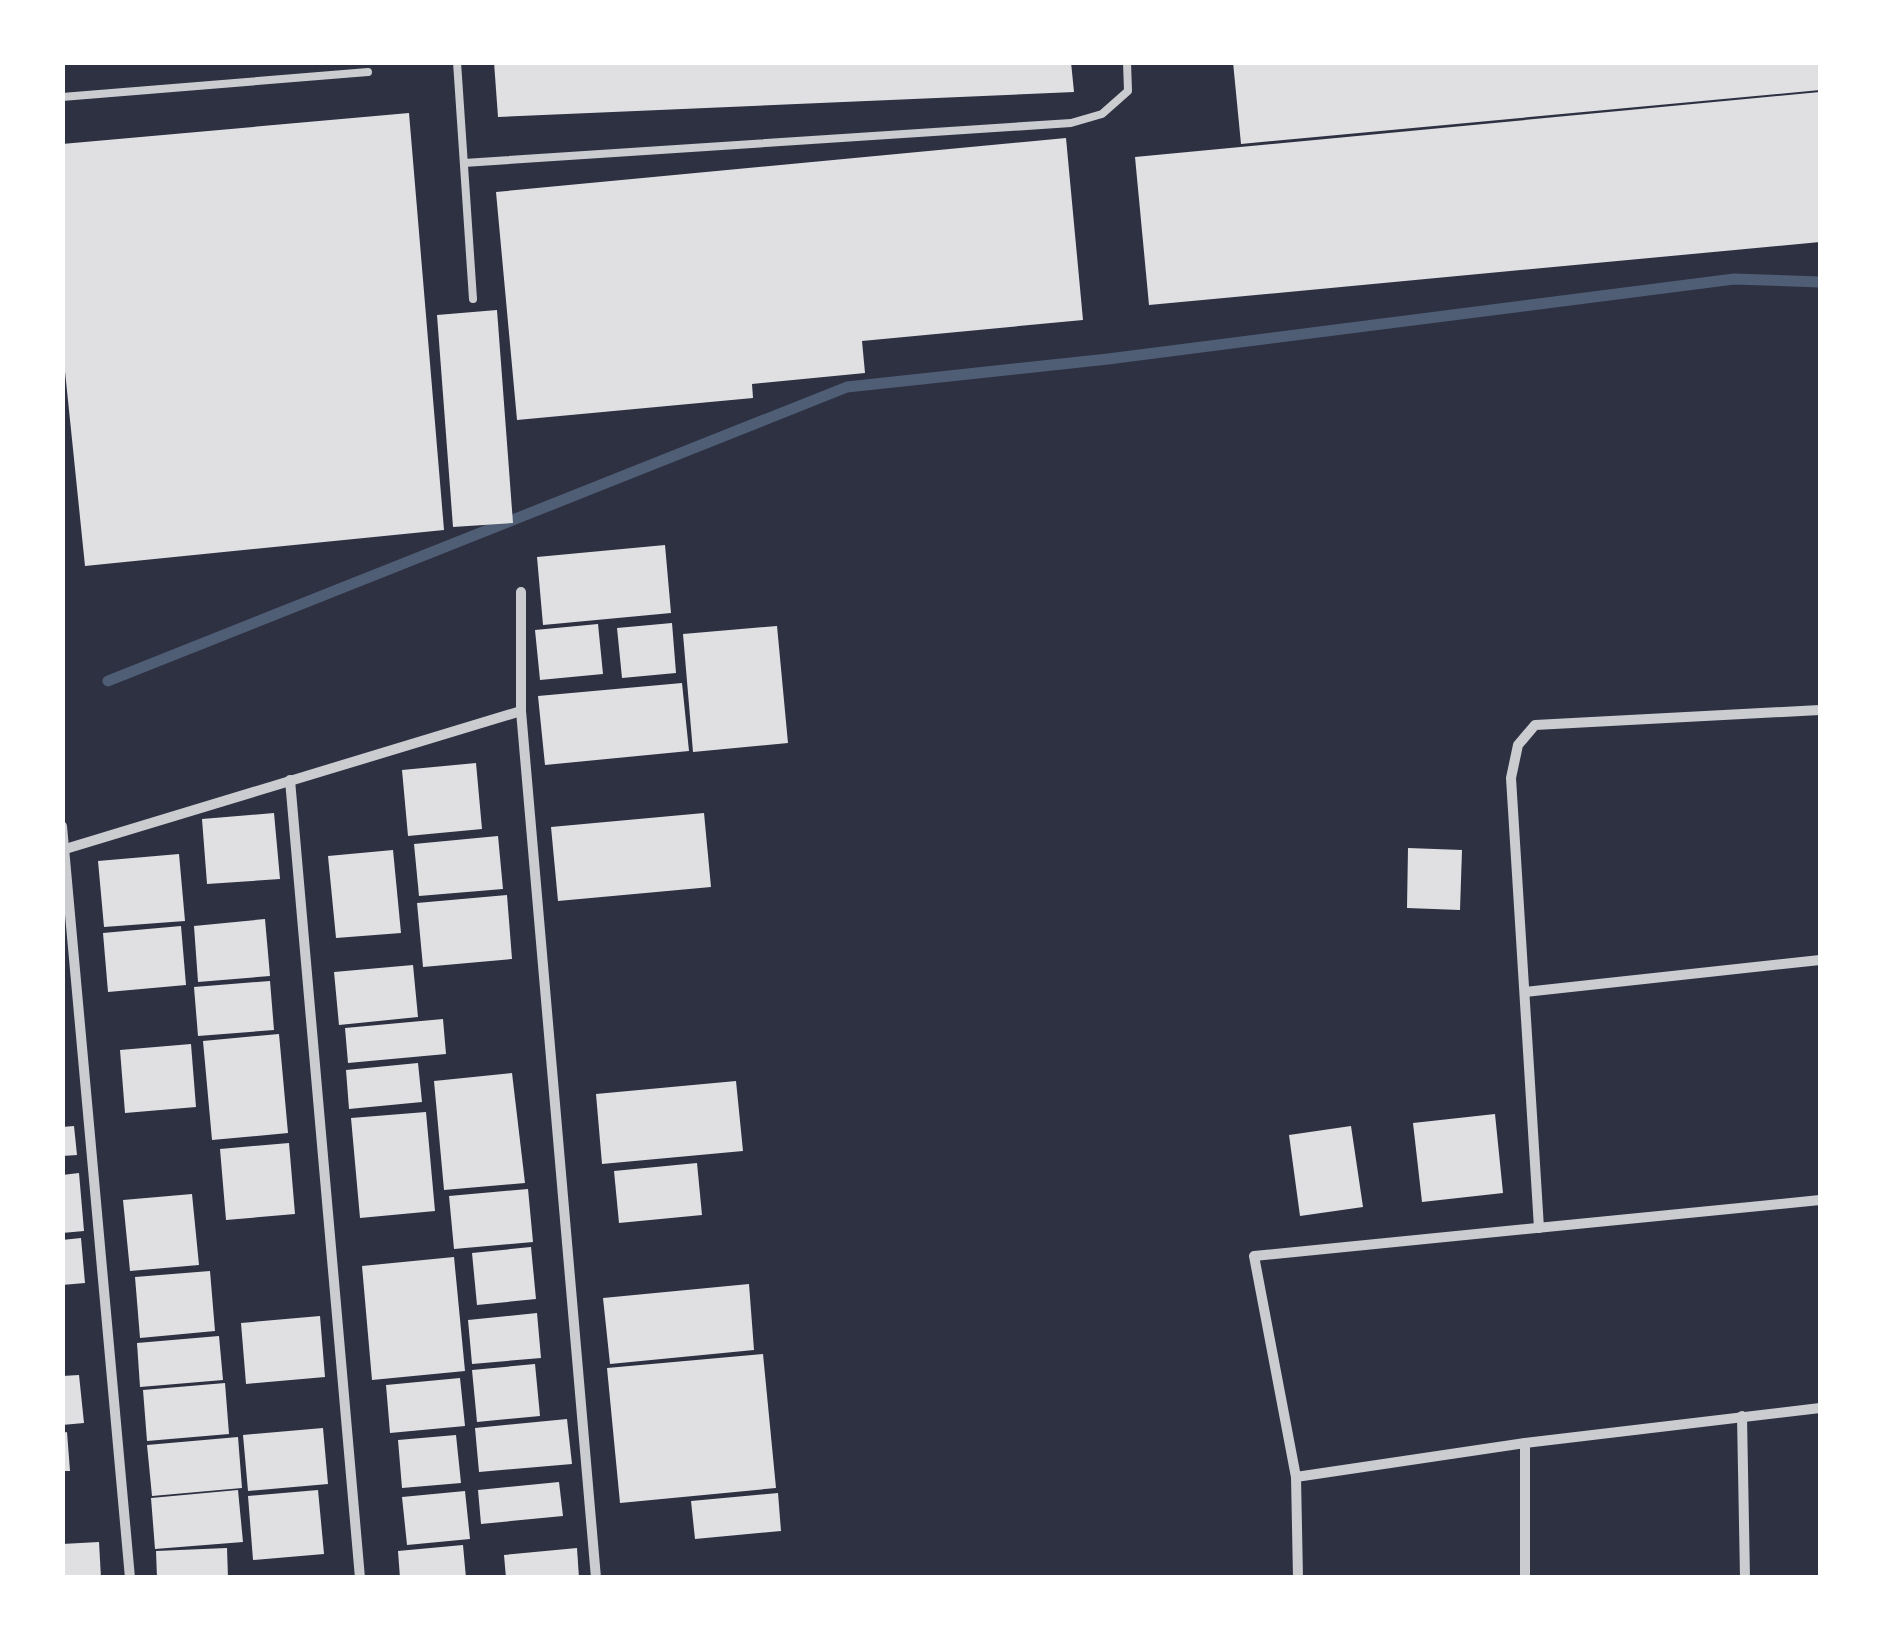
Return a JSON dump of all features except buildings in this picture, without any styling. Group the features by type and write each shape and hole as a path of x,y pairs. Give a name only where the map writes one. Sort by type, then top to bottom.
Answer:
{"street":[{"path":"521,592 521,712 596,1578"},
{"path":"1540,1228 1510,778 1518,746 1534,725 1820,710"},
{"path":"64,849 521,712"},
{"path":"290,780 360,1578"},
{"path":"62,826 130,1578"},
{"path":"1525,992 1820,960"},
{"path":"1298,1578 1296,1477 1254,1256 1820,1200"},
{"path":"1296,1477 1525,1443 1820,1408"},
{"path":"1742,1416 1745,1578"},
{"path":"1525,1443 1525,1578"}],"lane":[{"path":"456,62 473,299"},
{"path":"464,163 1070,122 1102,114 1128,91 1127,62"},
{"path":"62,97 368,72"}],"waterway":[{"path":"108,681 847,387 1108,359 1734,279 1820,282"}]}
